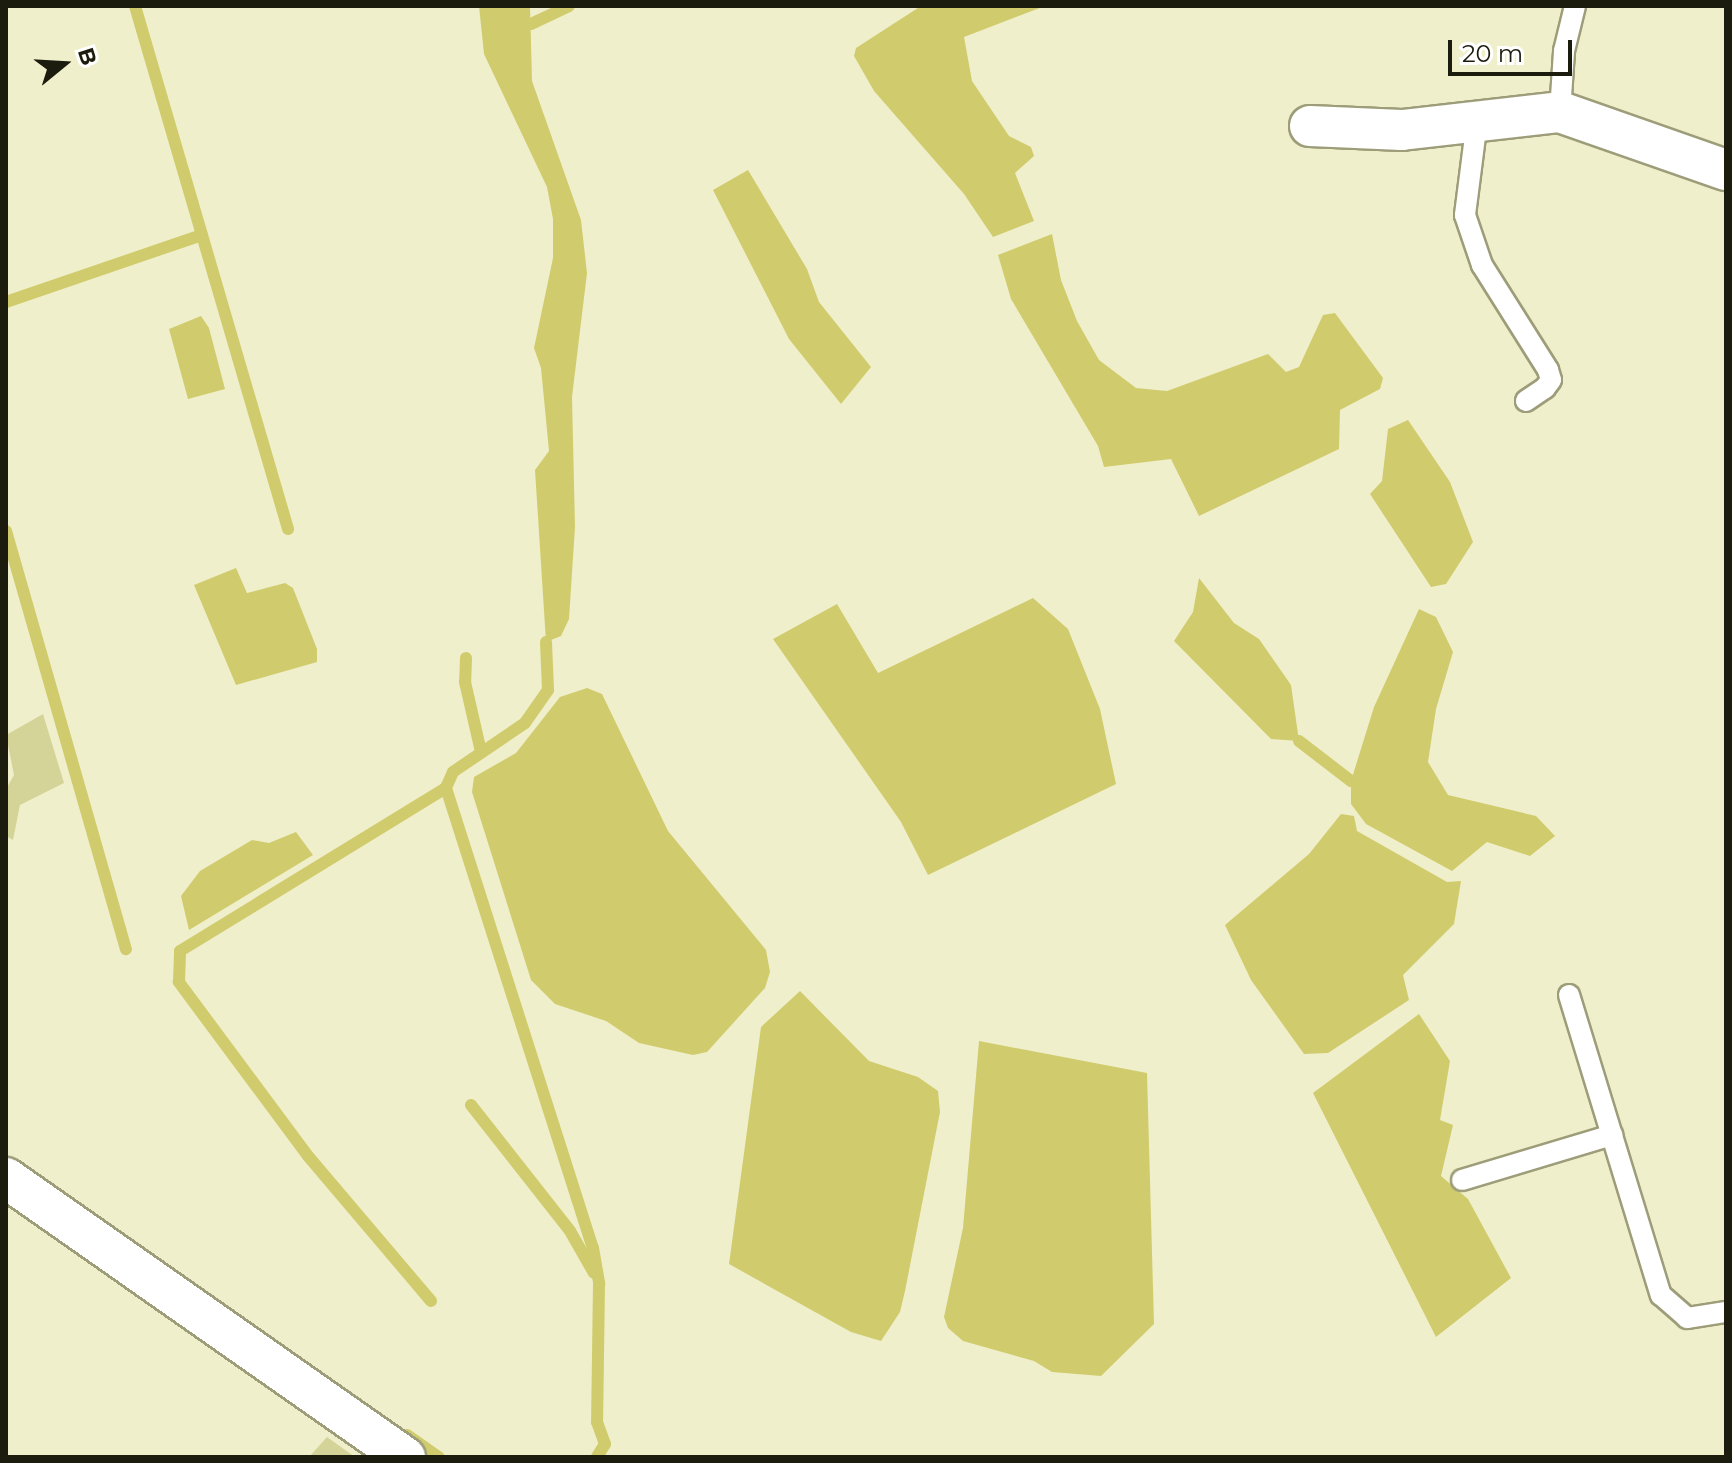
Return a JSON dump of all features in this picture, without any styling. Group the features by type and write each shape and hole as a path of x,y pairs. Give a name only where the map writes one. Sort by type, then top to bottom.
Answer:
{"street":[{"path":"1310,126 1370,132 1560,112 1726,170"},
{"path":"6,1178 405,1457"}],"lane":[{"path":"1560,112 1566,39 1575,6"},
{"path":"1477,121 1465,215 1482,265 1548,370 1551,380 1526,401"},
{"path":"1569,995 1661,1295 1687,1318 1726,1312"},
{"path":"1462,1180 1612,1135"}],"shaded area":[{"path":"479,6 530,6 532,81 581,220 587,273 572,397 575,527 569,619 561,636 546,642 535,470 549,451 541,368 534,348 553,258 553,219 547,187 484,54"},
{"path":"921,6 1045,6 964,37 972,81 1009,136 1031,147 1034,156 1015,173 1034,221 993,237 964,194 874,91 854,56 856,48"},
{"path":"748,170 807,269 819,302 871,367 841,404 789,339 713,190"},
{"path":"1052,234 1061,280 1077,321 1099,360 1136,388 1167,391 1268,354 1286,372 1299,367 1323,315 1335,313 1383,378 1380,389 1340,410 1339,449 1199,516 1171,459 1104,467 1098,446 1011,299 998,255"},
{"path":"201,316 209,328 225,389 188,399 169,329"},
{"path":"1408,420 1450,482 1473,542 1446,584 1431,587 1370,494 1382,481 1388,429"},
{"path":"236,568 247,593 285,583 293,588 317,649 317,662 236,685 194,585"},
{"path":"1199,578 1234,623 1259,639 1291,685 1299,741 1271,739 1174,641 1193,612"},
{"path":"1033,598 1068,629 1100,709 1116,784 928,875 901,822 773,639 837,604 878,673"},
{"path":"1419,609 1436,617 1453,652 1436,709 1428,762 1448,795 1536,816 1555,836 1530,856 1487,842 1452,871 1366,824 1351,804 1351,781 1374,707"},
{"path":"587,688 602,694 668,831 766,950 770,972 765,988 707,1052 693,1055 639,1043 606,1021 555,1004 531,980 472,792 474,777 516,753 560,697"},
{"path":"43,714 64,783 20,805 13,840 6,836 6,789 14,775 6,735"},
{"path":"1341,814 1354,816 1357,831 1447,882 1461,881 1454,924 1403,975 1409,1000 1328,1053 1304,1054 1251,980 1225,925 1309,854"},
{"path":"296,832 313,855 189,930 181,896 200,871 252,840 269,843"},
{"path":"800,991 869,1061 918,1077 938,1091 940,1112 905,1291 900,1312 881,1341 851,1332 729,1264 761,1027"},
{"path":"1419,1014 1450,1061 1440,1120 1453,1125 1441,1176 1468,1199 1511,1278 1436,1337 1313,1093"},
{"path":"979,1041 1147,1073 1154,1324 1101,1376 1052,1372 1034,1361 963,1341 948,1328 944,1317 963,1228"},
{"path":"327,1437 355,1457 309,1457"}],"waterway":[{"path":"135,6 288,529"},
{"path":"531,24 569,6"},
{"path":"6,302 202,235"},
{"path":"6,531 126,949"},
{"path":"546,642 548,690 525,723 453,772 446,788 593,1248 599,1283 597,1422 605,1444 597,1457"},
{"path":"466,658 465,682 481,752"},
{"path":"1299,741 1351,781"},
{"path":"431,1301 308,1156 179,982 180,951 446,788"},
{"path":"471,1105 570,1231 594,1273"},
{"path":"407,1435 439,1457"}]}
